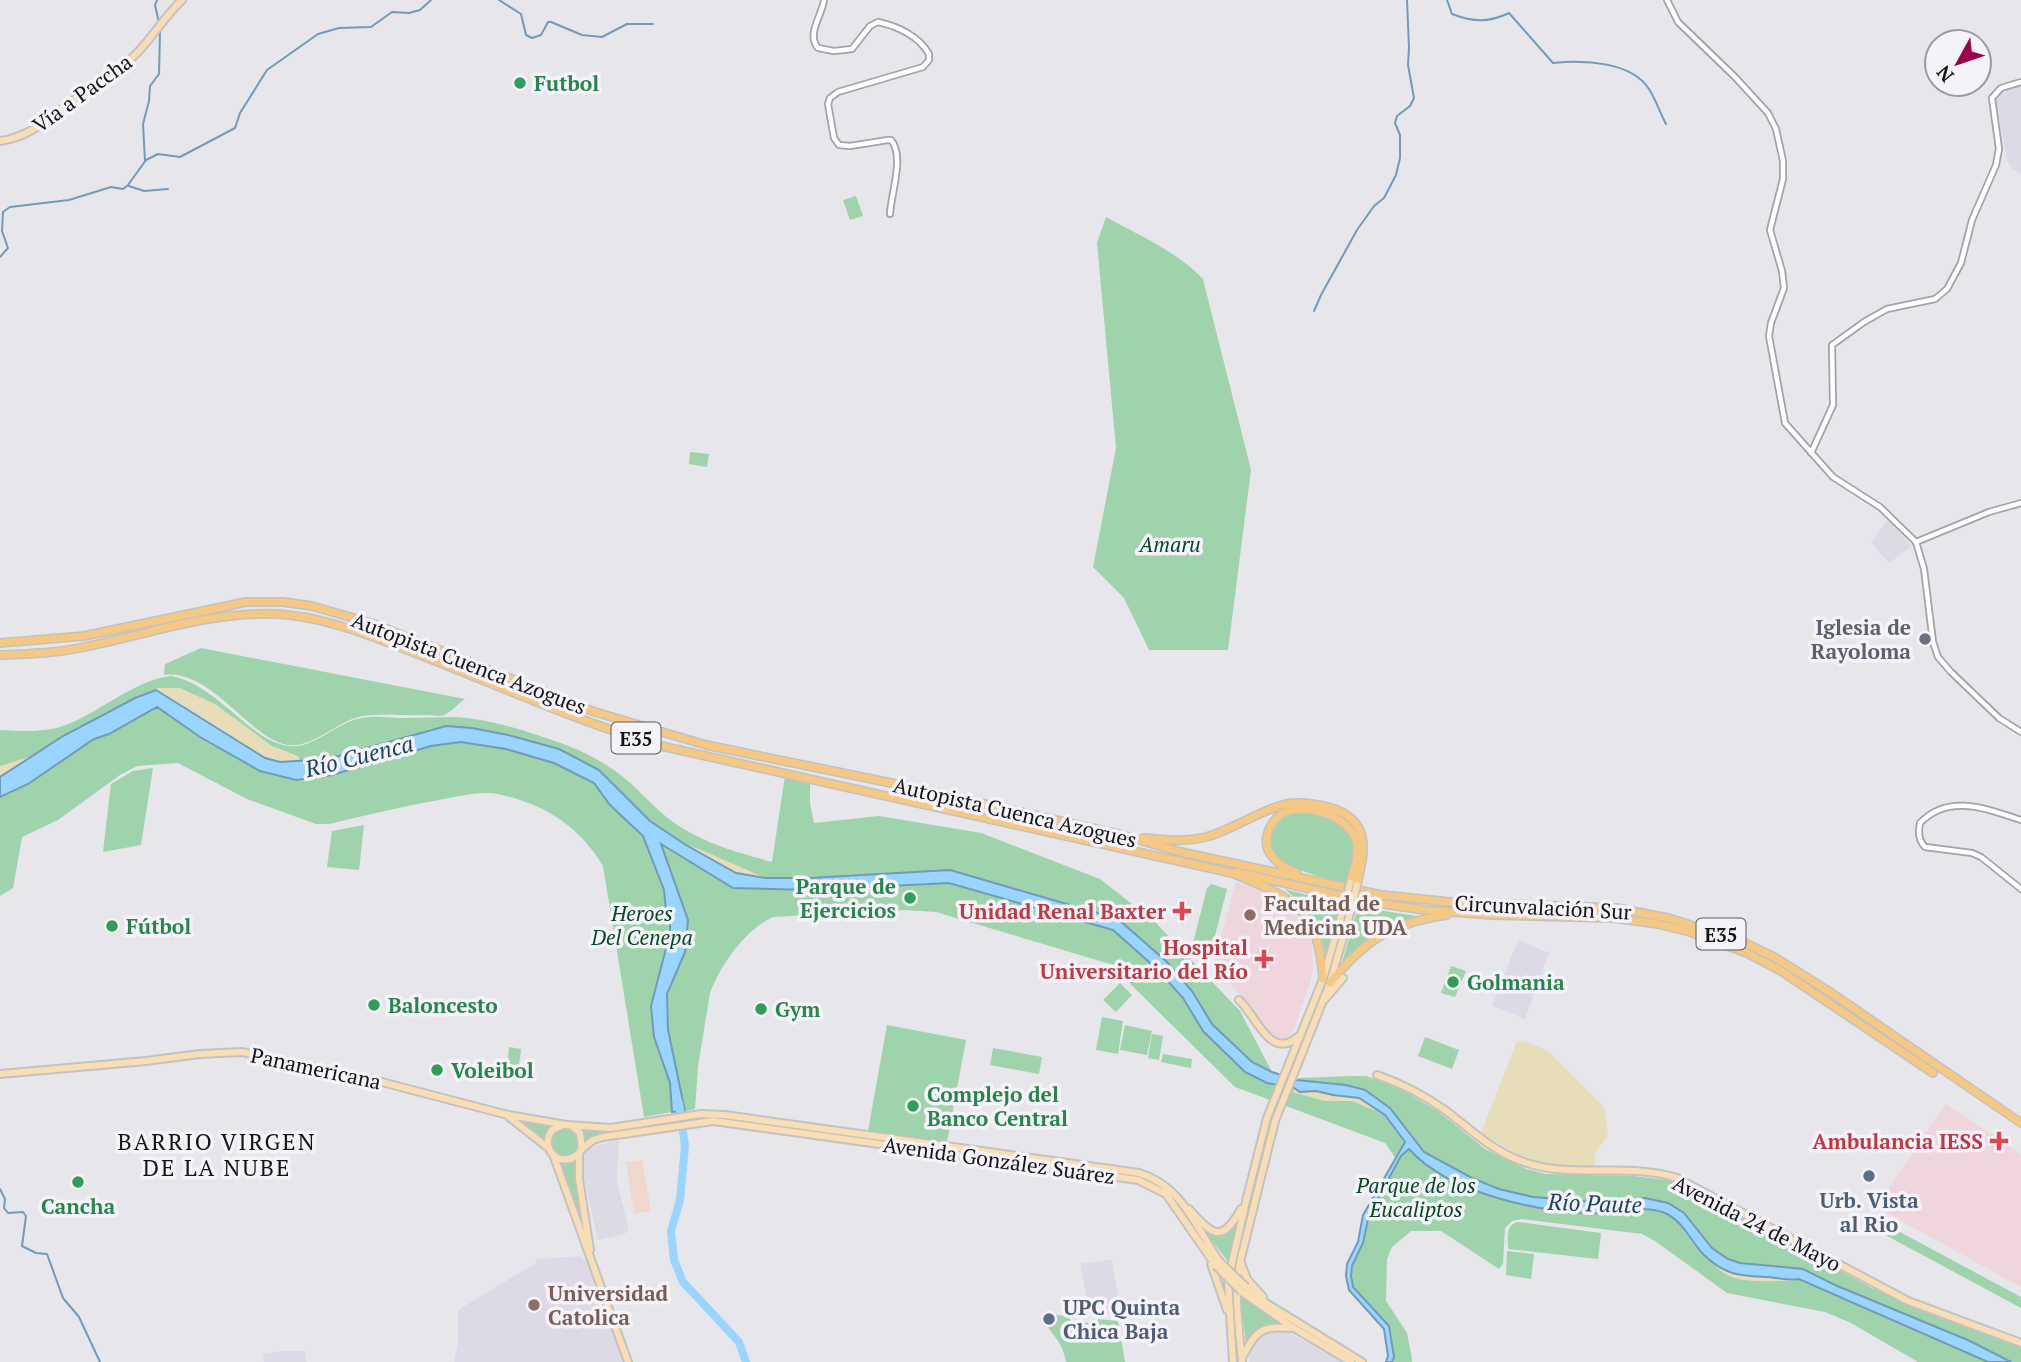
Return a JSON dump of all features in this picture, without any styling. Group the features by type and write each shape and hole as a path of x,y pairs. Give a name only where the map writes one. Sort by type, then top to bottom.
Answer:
{"highway":[{"name":"Autopista Cuenca Azogues","path":"0,643 94,634 246,602 312,606 374,624 572,704 651,730 706,745 1118,834 1171,850 1261,869"},
{"name":"Autopista Cuenca Azogues","path":"0,655 82,648 223,617 276,614 312,618 362,632 579,719 656,744 1232,873"},
{"path":"1118,834 1171,841 1192,839 1230,828 1283,805 1319,805 1349,816 1360,831 1364,851 1353,884"},
{"path":"1314,880 1284,867 1268,850 1267,838 1271,825 1287,811 1302,810 1324,814 1339,819 1350,828 1358,847 1353,884"},
{"name":"Circunvalación Sur","path":"1261,869 1381,895 1450,902 1616,908 1668,918 1739,940 1804,975 2021,1123"},
{"name":"Circunvalación Sur","path":"1232,873 1240,872 1363,901 1462,913 1471,917 1614,918 1658,924 1707,937 1747,953 1793,979 1933,1073"},
{"path":"1232,873 1289,898 1302,910 1317,938 1326,981"},
{"path":"1326,981 1381,935 1426,918 1462,913"}],"main road":[{"name":"Vía a Paccha","path":"0,141 22,136 43,124 113,74 136,54 181,0"},
{"path":"1242,1361 1237,1299 1237,1276 1241,1258 1275,1121 1323,1000 1353,884"},
{"path":"1323,1000 1343,978"},
{"path":"1233,1362 1229,1271 1245,1201 1267,1118 1287,1065 1326,981"},
{"path":"1239,1000 1265,1034 1277,1044 1289,1044 1300,1035"},
{"name":"Panamericana","path":"0,1074 242,1052 379,1081 504,1114 565,1125"},
{"name":"Avenida 24 de Mayo","path":"1377,1075 1437,1106 1483,1141 1522,1161 1545,1167 1677,1178 1908,1301 2021,1343"},
{"name":"Panamericana","path":"504,1114 548,1148"},
{"name":"Avenida González Suárez","path":"580,1151 593,1140 603,1137 713,1114 1127,1171 1158,1179 1177,1196 1218,1264"},
{"name":"Avenida González Suárez","path":"693,1119 1138,1180 1166,1194 1208,1256 1244,1290 1351,1362"},
{"name":"Avenida González Suárez","path":"565,1125 611,1128 668,1124"},
{"path":"586,1239 579,1179 580,1133 565,1125 552,1130 547,1142 548,1148 586,1239 628,1362"},
{"path":"554,1157 565,1160 580,1151"},
{"path":"1177,1196 1206,1228 1217,1231 1229,1228 1245,1201"},
{"path":"1208,1256 1230,1322"},
{"path":"1241,1258 1243,1272 1253,1288 1295,1324"},
{"path":"1242,1361 1251,1341 1263,1329 1295,1324"},
{"name":"Avenida González Suárez","path":"1326,1344 1362,1362"}],"street":[{"path":"824,0 813,34 817,48 834,51 852,49 870,26 878,22 895,27 919,40 929,54 929,60 923,67 838,92 830,98 828,104 834,138 839,145 850,146 888,140 895,145 897,163 890,214"},
{"path":"1667,0 1678,22 1727,68 1768,113 1776,129 1783,161 1783,179 1770,230 1784,288 1769,336 1783,418 1833,477 1880,508 1916,542 1924,569 1933,642 1938,657 1999,718 2021,732"},
{"path":"1811,453 1832,405 1832,345 1887,309 1935,299 1947,289 1961,263 1972,220 1997,165 1999,149 1992,98 2001,88 2021,82"},
{"path":"1916,542 1989,512 2021,503"},
{"path":"2021,820 1973,806 1956,805 1934,812 1920,823 1919,837 1925,847 1972,853 1981,857 2021,889"}],"shaded area":[{"path":"2021,86 2019,173 2009,166 2007,160 1996,102 1997,97 2007,90"},
{"path":"1888,520 1912,546 1889,563 1871,542"},
{"name":"Hospital Universitario del Río","path":"1236,882 1268,891 1288,904 1302,921 1312,945 1313,970 1309,986 1291,1036 1282,1041 1276,1041 1260,1025 1251,1006 1213,966"},
{"path":"1518,940 1549,953 1525,1019 1492,1006"},
{"path":"1946,1104 2021,1154 2021,1287 1876,1207"},
{"path":"619,1140 617,1182 629,1230 624,1234 598,1240 580,1161 586,1148"},
{"path":"642,1160 651,1211 634,1214 626,1162"},
{"name":"Universidad Catolica","path":"581,1256 587,1262 623,1362 454,1362 458,1343 458,1310 536,1263 536,1259"},
{"path":"1112,1260 1121,1315 1089,1313 1080,1263"},
{"path":"1279,1329 1342,1362 1249,1362 1251,1344 1262,1332"},
{"path":"305,1351 307,1362 264,1362 263,1354"}],"green space":[{"path":"856,196 863,216 850,220 843,200"},
{"name":"Amaru","path":"1106,217 1170,252 1203,279 1251,470 1228,650 1149,650 1124,598 1093,567 1116,448 1097,243"},
{"path":"690,452 709,454 707,467 689,464"},
{"path":"201,648 465,699 442,716 363,716 343,723 303,744 283,744 254,727 196,681 164,675 165,664"},
{"path":"171,676 204,690 261,735 289,746 317,740 352,720 372,717 467,718 525,731 572,747 606,765 625,778 669,819 693,834 772,862 785,776 810,781 814,823 879,816 981,833 1100,879 1155,922 1240,1011 1272,1072 1252,1062 1212,1024 1192,991 1167,962 1118,919 950,870 810,878 766,878 736,873 650,821 599,770 508,735 446,726 328,759 297,761 265,758 156,690 114,708 75,730 0,783 0,730 58,728 145,683"},
{"name":"Heroes Del Cenepa","path":"157,707 200,737 259,771 296,780 332,775 431,746 461,742 506,749 554,763 594,783 610,805 643,836 664,890 670,933 654,1037 670,1084 672,1112 644,1117 603,866 573,829 547,812 518,799 487,793 473,794 329,824 316,824 247,799 178,763 137,766 120,775 58,820 22,837 13,888 0,896 0,797 28,784 94,739 109,734"},
{"path":"153,768 141,845 103,852 111,784 133,771"},
{"path":"1295,812 1330,820 1339,824 1351,836 1354,854 1345,883 1296,868 1275,854 1270,844 1272,829 1280,820"},
{"path":"364,825 359,870 327,867 332,831"},
{"path":"660,843 733,888 809,890 949,883 1113,930 1158,970 1183,998 1203,1031 1267,1083 1354,1096 1384,1115 1406,1145 1396,1159 1385,1143 1235,1087 1110,964 936,912 904,910 773,917 753,930 727,960 710,993 698,1066 695,1109 685,1111 668,1030 667,994 685,952 688,920"},
{"path":"1211,884 1227,889 1207,960 1192,947 1207,888"},
{"path":"1284,889 1340,903 1326,956 1312,918 1300,902"},
{"path":"1358,907 1417,916 1375,934 1341,966"},
{"name":"Golmania","path":"1451,966 1466,971 1455,997 1441,993"},
{"path":"1120,983 1132,995 1116,1012 1103,1000"},
{"path":"1102,1017 1123,1021 1118,1054 1096,1050"},
{"name":"Complejo del Banco Central","path":"887,1025 966,1040 947,1142 868,1131"},
{"path":"1125,1025 1152,1031 1147,1055 1120,1050"},
{"path":"1152,1034 1163,1036 1159,1060 1148,1058"},
{"path":"1425,1037 1459,1050 1452,1069 1418,1056"},
{"path":"509,1047 521,1049 518,1073 507,1072"},
{"path":"993,1048 1042,1057 1039,1074 990,1065"},
{"path":"1163,1054 1192,1059 1191,1068 1161,1062"},
{"path":"1366,1076 1397,1087 1439,1112 1485,1149 1526,1169 1546,1174 1633,1176 1676,1181 1872,1288 2021,1348 2021,1362 2011,1362 1970,1341 1803,1269 1740,1263 1728,1259 1712,1248 1684,1213 1645,1198 1606,1203 1533,1197 1499,1189 1424,1152 1390,1108 1365,1090 1346,1085 1296,1080"},
{"path":"516,1118 551,1126 543,1141"},
{"path":"640,1127 585,1142 580,1131"},
{"path":"564,1128 574,1132 578,1142 574,1152 564,1156 554,1152 550,1142 554,1132"},
{"name":"Parque de los Eucaliptos","path":"1409,1149 1448,1178 1500,1199 1582,1213 1642,1209 1664,1213 1676,1221 1698,1249 1708,1257 1790,1281 1799,1279 1988,1362 1918,1362 1851,1323 1825,1312 1727,1293 1642,1234 1522,1219 1512,1221 1505,1228 1503,1264 1499,1269 1441,1231 1411,1231 1392,1247 1387,1259 1386,1301 1407,1333 1412,1362 1392,1362 1394,1357 1389,1326 1353,1287 1351,1276 1352,1266 1363,1243 1369,1215 1401,1155"},
{"path":"574,1160 575,1169 585,1232 559,1163"},
{"path":"1872,1217 2021,1297 2021,1308 1863,1223"},
{"path":"1518,1222 1601,1233 1598,1259 1508,1249 1509,1229"},
{"path":"1200,1225 1218,1233 1236,1227 1229,1263"},
{"path":"1507,1251 1534,1254 1531,1279 1506,1275"},
{"path":"1240,1296 1281,1324 1260,1328 1246,1343"},
{"path":"1045,1314 1067,1316 1072,1321 1097,1324 1098,1319 1118,1321 1125,1362 1066,1362 1059,1342 1042,1317"}],"sand":[{"path":"180,688 215,704 272,746 298,756 300,760 280,762 265,758 156,690"},
{"path":"35,755 28,764 0,783 0,766"},
{"path":"686,845 766,878 750,875 734,877"},
{"path":"1517,1041 1548,1051 1604,1107 1608,1136 1595,1153 1595,1168 1551,1166 1515,1153 1481,1133"},
{"path":"1294,1088 1348,1095 1376,1111 1352,1101 1325,1101 1295,1093"},
{"path":"1711,1260 1720,1265 1785,1277 1790,1281 1736,1278 1726,1275"}],"water":[{"path":"156,690 265,758 280,762 328,759 446,726 508,735 559,749 599,770 650,821 736,873 766,878 810,878 950,870 1118,919 1167,962 1192,991 1212,1024 1252,1062 1296,1080 1346,1085 1365,1090 1390,1108 1424,1152 1472,1178 1499,1189 1533,1197 1606,1203 1645,1198 1668,1203 1684,1213 1712,1248 1728,1259 1740,1263 1803,1269 1970,1341 2011,1362 1988,1362 1799,1279 1750,1276 1727,1271 1704,1255 1682,1226 1665,1213 1643,1209 1583,1213 1529,1206 1501,1199 1449,1179 1409,1149 1401,1156 1369,1215 1363,1243 1352,1266 1353,1287 1389,1326 1394,1357 1392,1362 1386,1362 1388,1356 1384,1329 1349,1290 1346,1276 1347,1264 1358,1242 1363,1215 1405,1142 1385,1115 1359,1098 1316,1091 1300,1092 1294,1088 1267,1083 1245,1072 1203,1031 1183,998 1158,970 1113,930 949,883 809,890 733,888 661,844 688,920 685,952 667,994 668,1030 685,1111 672,1112 670,1083 654,1037 651,1006 670,933 664,890 643,836 610,805 594,783 554,763 506,749 461,742 431,746 332,775 296,780 260,771 200,737 157,707 109,734 94,739 28,784 0,797 0,777 63,736 135,698"}],"waterway":[{"path":"157,0 155,5 159,23"},
{"path":"0,257 8,248 2,231 3,212 10,207 69,200 111,187 123,189 146,160 158,154 180,157 235,128 240,113 267,70 318,34 339,28 371,27 392,12 409,13 420,10 431,0"},
{"path":"499,0 521,14 526,35 532,38 541,35 548,22 582,35 602,37 627,24 653,24"},
{"path":"1314,311 1357,230 1374,206 1384,198 1396,175 1400,158 1400,135 1395,123 1397,116 1410,106 1414,98 1408,65 1407,0"},
{"path":"1447,0 1452,14 1467,19 1487,20 1509,13 1553,63 1606,64 1631,73 1649,89 1666,124"},
{"path":"145,161 143,124 150,86 159,74 160,32"},
{"path":"129,186 144,191 168,189"},
{"path":"679,1103 685,1146 680,1200 671,1231 674,1260 683,1282 739,1342 746,1362"},
{"path":"0,1189 5,1199 4,1208 8,1213 23,1212 26,1216 22,1246 36,1253 47,1254 63,1298 79,1317 100,1362"}],"place":[{"name":"Futbol","path":"520,83"},
{"name":"Iglesia de Rayoloma","path":"1925,639"},
{"name":"Parque de Ejercicios","path":"910,898"},
{"name":"Unidad Renal Baxter","path":"1182,911"},
{"name":"Facultad de Medicina UDA","path":"1250,915"},
{"name":"Fútbol","path":"112,926"},
{"name":"Hospital Universitario del Río","path":"1264,959"},
{"name":"Golmania","path":"1453,982"},
{"name":"Baloncesto","path":"374,1005"},
{"name":"Gym","path":"761,1009"},
{"name":"Voleibol","path":"437,1070"},
{"name":"Complejo del Banco Central","path":"913,1106"},
{"name":"Ambulancia IESS","path":"1999,1141"},
{"name":"Urb. Vista al Rio","path":"1869,1176"},
{"name":"Cancha","path":"78,1182"},
{"name":"Universidad Catolica","path":"534,1305"},
{"name":"UPC Quinta Chica Baja","path":"1049,1319"}],"district":[{"name":"BARRIO VIRGEN DE LA NUBE","path":"217,1154"}],"water label":[{"name":"Río Cuenca","path":"359,756"},
{"name":"Río Paute","path":"1595,1203"}]}
